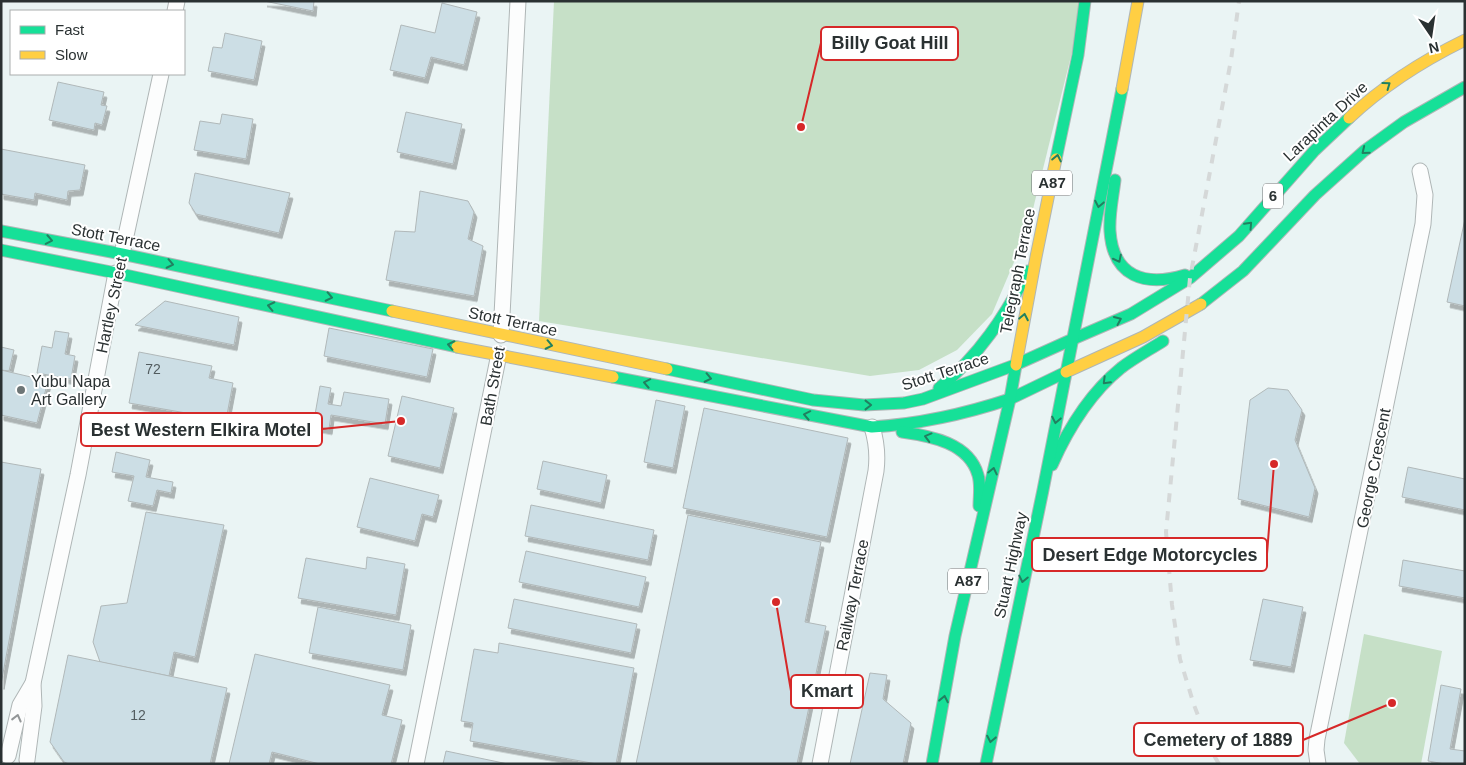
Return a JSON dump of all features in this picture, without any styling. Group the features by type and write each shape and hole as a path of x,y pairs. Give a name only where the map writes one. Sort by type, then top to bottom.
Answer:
{"main road":[{"name":"Telegraph Terrace","path":"1010,399 1036,257 1066,120 1078,55 1085,1"},
{"path":"1066,372 1138,1"},
{"path":"1132,38 1110,222 1110,237 1115,254 1123,269 1146,280 1157,281 1169,280 1185,275 1218,255"},
{"name":"Larapinta Drive","path":"1073,339 1131,314 1190,278 1218,255 1255,218 1314,151 1370,98 1397,78 1435,55 1465,40"},
{"name":"6","path":"1010,399 1144,338 1186,314 1239,276 1265,251 1316,195 1355,159 1396,127 1465,87"},
{"name":"Stott Terrace","path":"1,231 122,254 501,336 822,402 848,405 882,405 923,399 1015,365"},
{"path":"1,250 499,354 872,427 929,436 942,440 964,453 978,474 980,491 977,545"},
{"name":"Hartley Street","path":"116,273 122,254"},
{"path":"923,399 953,378 988,337 1018,292 1036,257"},
{"path":"1043,490 1055,458 1086,404 1099,389 1116,372 1204,313 1227,294 1239,276"},
{"name":"Bath Street","path":"499,354 501,336"},
{"name":"6","path":"1015,365 1073,339"},
{"name":"Stuart Highway","path":"986,764 1066,372"},
{"path":"872,427 906,426 951,418 1010,399"},
{"name":"A87","path":"932,764 956,636 1010,399"}],"street":[{"name":"Bath Street","path":"501,336 518,1"},
{"name":"Hartley Street","path":"122,254 162,75"},
{"name":"George Crescent","path":"1318,764 1317,739 1392,366 1423,224 1425,195 1420,172"},
{"name":"Hartley Street","path":"29,762 34,706 33,683 78,475 116,273"},
{"name":"Bath Street","path":"416,764 499,354"},
{"name":"Railway Terrace","path":"820,764 876,472 877,441 872,427"},
{"name":"Hartley Street","path":"4,758 20,705 33,683"},
{"path":"4,758 21,757 29,762"}],"green space":[{"path":"554,1 1081,1 1079,24 1028,229 992,314 957,350 919,370 870,376 539,321"},
{"path":"1364,634 1442,651 1421,764 1360,764 1344,743"}],"building":[{"path":"264,1 314,1 313,11"},
{"path":"442,3 477,12 464,65 431,57 425,78 390,70 401,25 435,33"},
{"path":"225,33 262,41 254,80 208,71 213,47 222,48"},
{"path":"58,82 104,92 101,105 107,106 102,125 95,123 94,130 49,120"},
{"path":"406,112 462,124 453,164 397,152"},
{"path":"222,114 253,119 246,159 194,150 200,121 220,124"},
{"path":"1,149 85,165 80,190 68,191 67,200 35,193 34,200 1,194"},
{"path":"195,173 290,193 279,233 196,214 189,203"},
{"path":"420,191 468,201 474,212 468,239 483,246 474,296 386,280 395,231 415,232"},
{"path":"1465,219 1465,306 1447,302"},
{"path":"165,301 239,317 234,345 135,325"},
{"path":"329,328 433,349 427,377 324,356"},
{"path":"55,331 69,333 65,354 75,356 71,379 37,373 42,346 52,348"},
{"path":"1,347 14,350 9,371 1,370"},
{"path":"139,352 212,366 209,378 233,383 226,420 129,403"},
{"path":"1,370 48,381 37,423 1,415"},
{"path":"320,386 331,388 328,404 341,406 344,392 389,399 385,424 331,415 329,429 313,426"},
{"path":"1268,388 1288,390 1302,410 1295,440 1315,488 1309,517 1238,499 1250,400"},
{"path":"402,396 454,408 440,468 388,456"},
{"path":"656,400 685,406 673,468 644,462"},
{"path":"704,408 848,438 827,537 683,508"},
{"path":"116,452 150,460 146,477 173,482 171,493 157,490 153,506 128,501 134,476 112,472"},
{"path":"543,461 607,475 601,503 537,489"},
{"path":"1,462 41,469 1,684"},
{"path":"1408,467 1465,479 1465,510 1402,497"},
{"path":"370,478 439,495 433,517 422,514 415,541 357,527"},
{"path":"531,505 654,530 648,560 525,536"},
{"path":"146,512 224,525 195,657 174,652 169,676 100,662 93,642 101,606 127,603"},
{"path":"688,515 821,542 805,622 826,626 797,764 636,764"},
{"path":"526,551 646,577 639,607 519,582"},
{"path":"367,557 405,564 396,615 298,598 306,558 366,569"},
{"path":"1403,560 1465,571 1465,598 1399,586"},
{"path":"514,599 637,624 631,653 508,628"},
{"path":"1263,599 1303,607 1291,667 1250,660"},
{"path":"318,607 411,625 403,670 309,653"},
{"path":"499,643 634,668 616,764 597,764 470,741 473,723 461,721 474,649 498,653"},
{"path":"255,654 390,685 382,715 402,720 391,764 320,764 272,752 269,764 229,764"},
{"path":"68,655 227,688 210,764 69,764 64,762 50,742"},
{"path":"870,673 887,675 883,699 911,723 903,764 850,764"},
{"path":"1441,685 1461,689 1450,749 1465,751 1464,764 1445,764 1428,761"},
{"path":"446,751 508,764 443,764"}],"railway":[{"path":"1219,764 1212,752 1194,705 1180,659 1172,605 1166,532 1190,278 1231,60 1239,1"}],"traffic: fast":[{"path":"1056,159 1078,55 1085,1"},
{"path":"1201,304 1243,271 1315,195 1364,151 1404,122 1465,87"},
{"path":"986,764 1043,490 1122,89"},
{"path":"1073,339 1131,314 1190,278 1239,236 1314,151 1349,118"},
{"path":"1115,180 1110,231 1112,247 1117,259 1134,275 1144,278 1157,280 1185,275"},
{"path":"1,231 122,254 392,311"},
{"path":"1,250 457,347"},
{"path":"939,388 967,363 979,349 1010,304 1028,271"},
{"path":"1015,365 1073,339"},
{"path":"1052,465 1065,438 1081,412 1099,389 1121,368 1163,341"},
{"path":"667,369 813,400 864,405 904,403 923,399 1015,365"},
{"path":"932,764 955,636 1010,399 1016,365"},
{"path":"1010,399 1066,372"},
{"path":"613,377 872,427 942,417 1010,399"},
{"path":"902,432 948,443 966,455 978,475 980,487 979,506"}],"traffic: slow":[{"path":"1122,89 1138,1"},
{"path":"1349,118 1404,74 1465,40"},
{"path":"1016,365 1056,159"},
{"path":"1066,372 1143,337 1201,304"},
{"path":"392,311 667,369"},
{"path":"457,347 613,377"}],"place":[{"name":"Billy Goat Hill","path":"801,127"},
{"name":"Yubu Napa Art Gallery","path":"21,390"},
{"name":"Best Western Elkira Motel","path":"401,421"},
{"name":"Desert Edge Motorcycles","path":"1274,464"},
{"name":"Kmart","path":"776,602"},
{"name":"Cemetery of 1889","path":"1392,703"}]}
